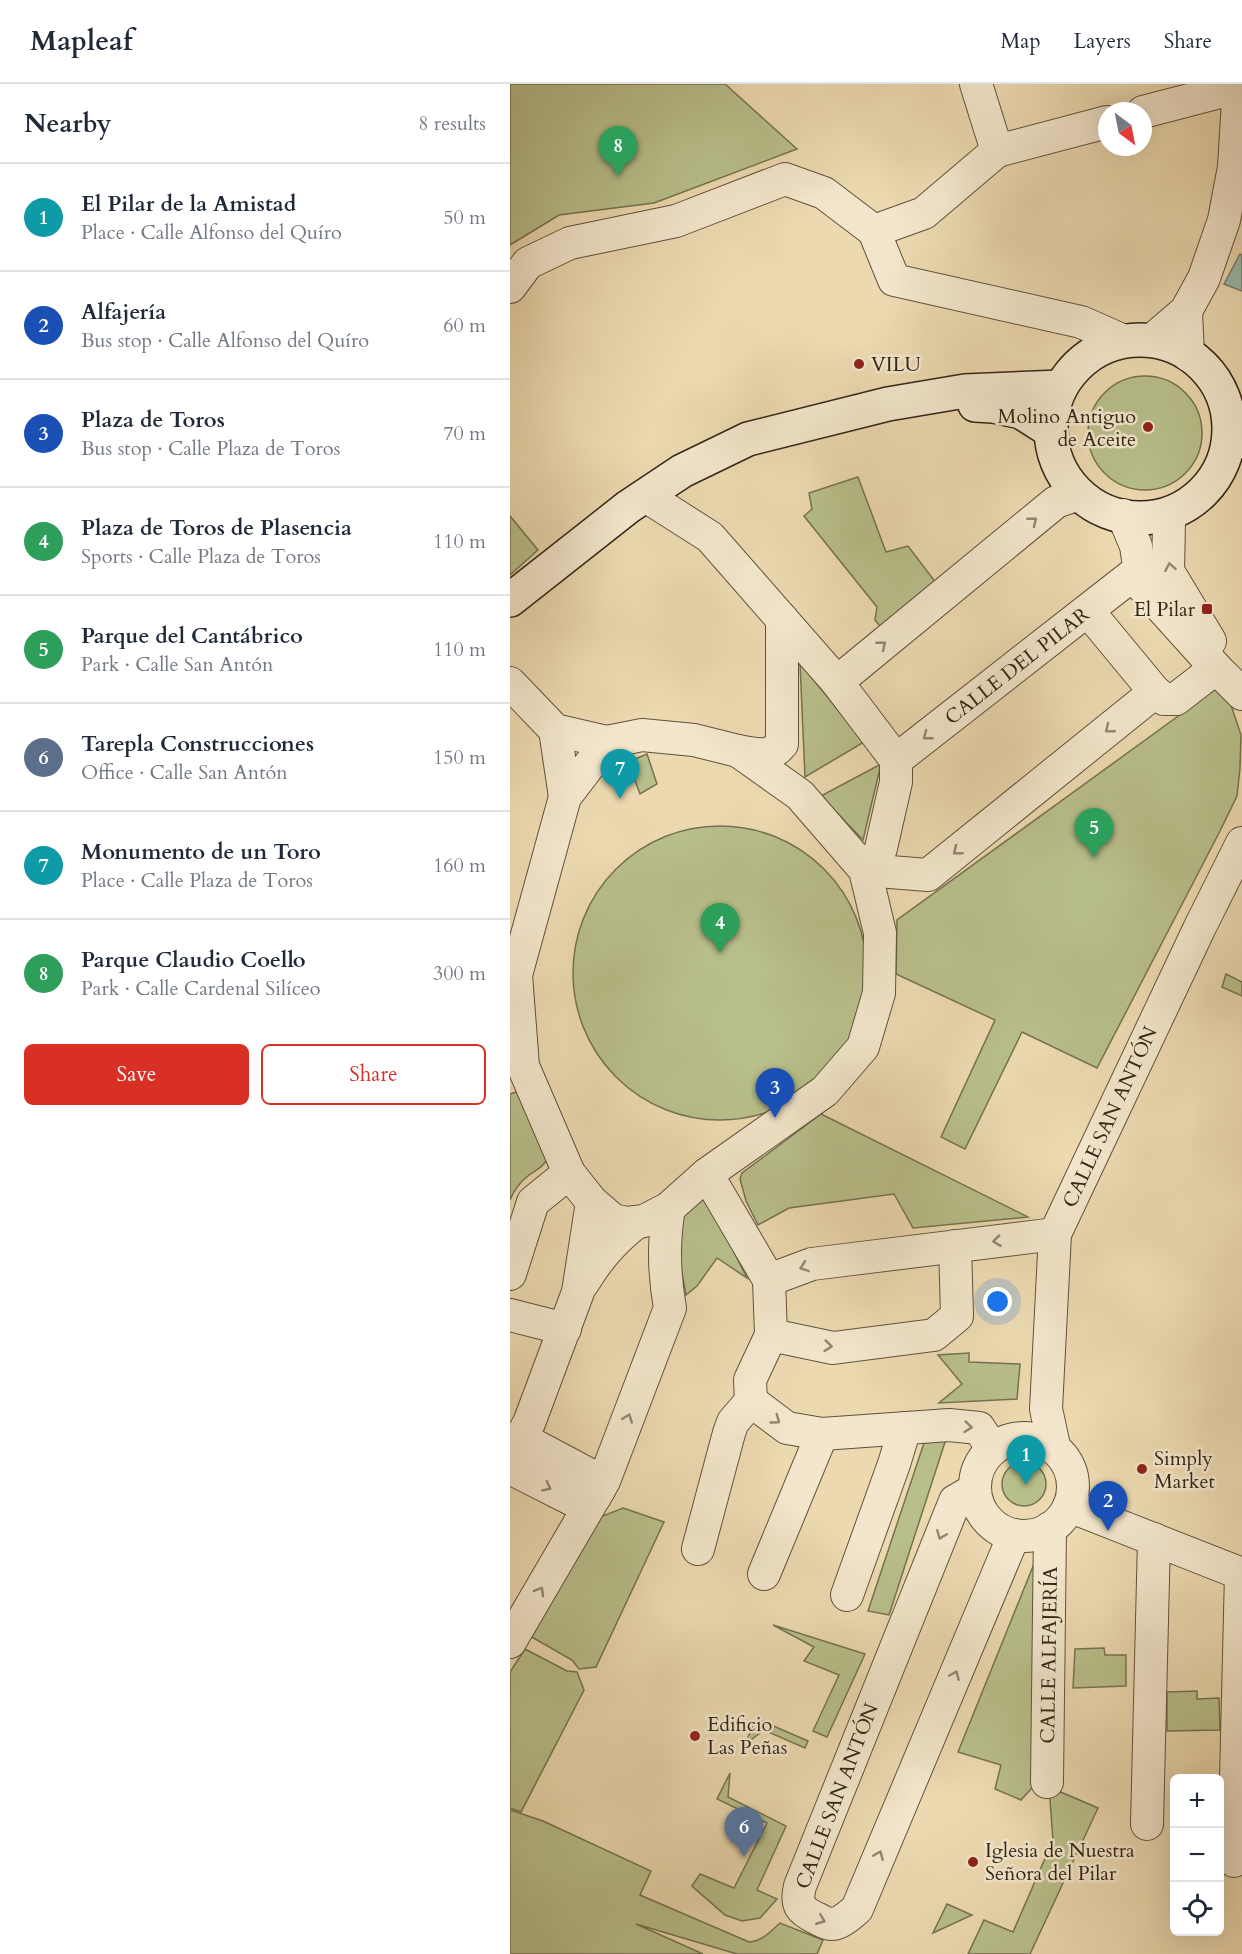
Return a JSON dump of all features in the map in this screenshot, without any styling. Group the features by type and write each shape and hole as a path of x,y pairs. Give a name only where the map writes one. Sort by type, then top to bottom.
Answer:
{"main road":[{"path":"1137,341 1193,356 1228,378 1223,394 1236,430 1217,475 1198,496 1173,512 1150,518 1123,515 1101,509 1079,494 1064,476 1054,454 1051,431 1053,409 1061,387 1079,364 1102,348 1137,341"},
{"path":"510,600 646,495 682,471 748,440 888,404 965,392 1061,387"},
{"path":"510,619 655,502 714,468 778,446 851,426 969,404 1021,412 1051,431"}],"street":[{"path":"976,84 997,151"},
{"path":"510,287 528,263 570,243 676,221 785,179 824,193 874,231 894,280 1081,322 1137,341 1186,311 1204,278 1224,219 1234,167 1239,86 1152,110"},
{"path":"874,231 924,213 997,151 1098,124"},
{"path":"1186,311 1188,355"},
{"path":"1081,322 1094,353"},
{"path":"837,682 1056,502 1079,494"},
{"path":"655,502 710,537 837,682 896,760 896,782 881,848 876,863 866,870"},
{"path":"1173,512 1169,522 1168,571 1242,689"},
{"path":"1123,515 1136,546 1142,586 1215,668 1242,694"},
{"name":"CALLE DEL PILAR","path":"896,760 1138,570"},
{"path":"1088,611 1155,692 1164,699 1176,699 1215,668"},
{"path":"510,683 555,730 608,742 642,735 694,740 738,752 768,755 782,744 782,619"},
{"path":"866,870 928,875 1155,692"},
{"path":"782,729 800,795"},
{"path":"555,730 565,797"},
{"path":"608,742 565,797 513,974 516,1068 569,1173 592,1202 614,1220 627,1223 644,1221 669,1208 707,1174 825,1091 863,1047 879,993 880,933 866,870 800,795 738,752"},
{"name":"CALLE SAN ANTÓN","path":"1054,1446 1046,1409 1055,1234 1242,843"},
{"path":"510,1274 533,1202 569,1173"},
{"path":"698,1550 729,1433 734,1422 751,1401 750,1380 771,1335 769,1280 707,1174"},
{"path":"592,1202 578,1292 529,1423 511,1452 516,1471 578,1502 597,1493"},
{"path":"510,1642 597,1493 670,1308 665,1280 664,1241 669,1208"},
{"path":"578,1292 599,1257 616,1238 637,1222"},
{"path":"769,1280 812,1264 1055,1234"},
{"path":"771,1335 833,1348 934,1335 957,1316 955,1246"},
{"path":"510,1315 565,1329"},
{"path":"751,1401 787,1428 822,1434 949,1425 978,1428 992,1448"},
{"path":"1023,1436 1046,1409"},
{"path":"847,1595 905,1428"},
{"path":"764,1574 822,1434"},
{"path":"1023,1436 1054,1446 1065,1458 1072,1474 1074,1490 1060,1517 1039,1534 1014,1535 999,1530 987,1520 978,1506 974,1490 975,1475 992,1448 1006,1440 1023,1436"},
{"name":"CALLE SAN ANTÓN","path":"974,1490 955,1501 950,1512 800,1886 797,1897 804,1913 829,1924 836,1924 857,1909 1014,1535"},
{"path":"1060,1517 1154,1539 1242,1574 1234,1861"},
{"name":"CALLE ALFAJERÍA","path":"1047,1782 1060,1517"},
{"path":"1147,1824 1154,1539"}],"green space":[{"path":"510,84 725,84 797,149 654,203 559,215 510,245"},
{"path":"1145,376 1167,381 1185,393 1197,411 1202,433 1197,455 1185,473 1167,485 1145,490 1123,485 1105,473 1093,455 1088,433 1093,411 1105,393 1123,381"},
{"path":"858,477 886,552 908,546 940,588 884,631 875,620 877,607 804,516 812,509 809,493"},
{"path":"510,516 538,550 510,575"},
{"path":"800,663 864,742 805,777"},
{"path":"1217,688 1231,705 1241,735 1237,796 1097,1068 1022,1032 965,1149 941,1137 995,1020 896,974 897,920"},
{"path":"647,754 657,784 640,794 628,762"},
{"path":"881,764 863,840 821,796"},
{"path":"706,826 734,826 763,832 789,843 813,859 834,880 850,904 861,930 867,959 867,987 856,1029 842,1055 824,1077 789,1103 763,1114 734,1120 706,1120 677,1114 651,1103 627,1087 606,1066 590,1042 579,1016 573,987 573,959 579,930 590,904 606,880 627,859 651,843 677,832"},
{"path":"1226,974 1242,982 1242,996 1222,987"},
{"path":"516,1092 520,1094 547,1159 542,1166 520,1183 510,1200 510,1094"},
{"path":"821,1114 1028,1217 913,1228 894,1194 789,1208 758,1225 746,1201 740,1179 742,1173"},
{"path":"703,1200 708,1202 712,1208 747,1278 717,1258 697,1286 686,1295 678,1251 677,1228 687,1211"},
{"path":"969,1353 969,1362 1020,1364 1017,1399 939,1403 962,1384 938,1355"},
{"path":"946,1439 889,1615 868,1611 924,1443"},
{"path":"1024,1462 1040,1468 1046,1484 1040,1500 1024,1506 1008,1500 1002,1484 1008,1468"},
{"path":"623,1508 664,1522 596,1667 579,1669 572,1660 530,1636 600,1517"},
{"path":"1042,1544 1040,1779 1021,1800 995,1789 1001,1765 958,1752"},
{"path":"773,1625 865,1654 827,1737 813,1731 839,1675 804,1661 814,1647"},
{"path":"1104,1648 1105,1655 1126,1655 1126,1686 1073,1688 1075,1649"},
{"path":"525,1649 567,1671 577,1672 584,1690 521,1812 510,1808 510,1672"},
{"path":"1197,1691 1197,1699 1219,1698 1220,1730 1167,1731 1167,1692"},
{"path":"757,1719 808,1741 805,1748 764,1730 744,1745"},
{"path":"730,1773 728,1797 786,1826 757,1890 777,1899 760,1918 742,1921 725,1915 692,1886 700,1874 734,1888 767,1823 717,1799"},
{"path":"1049,1787 1098,1808 1030,1954 968,1954 984,1920 1013,1932 1053,1840"},
{"path":"510,1810 543,1821 651,1871 640,1895 749,1942 762,1938 780,1923 823,1940 817,1954 737,1954 636,1924 703,1954 510,1954"},
{"path":"947,1904 972,1915 933,1933"}],"water":[{"path":"1240,254 1242,255 1242,291 1224,284"}],"place":[{"name":"Parque Claudio Coello","path":"618,176"},
{"name":"VILU","path":"859,364"},
{"name":"Molino Antiguo de Aceite","path":"1148,427"},
{"name":"El Pilar","path":"1207,609"},
{"name":"Monumento de un Toro","path":"620,799"},
{"name":"Parque del Cantábrico","path":"1094,858"},
{"name":"Plaza de Toros de Plasencia","path":"720,953"},
{"name":"Plaza de Toros","path":"775,1118"},
{"name":"Simply Market","path":"1142,1469"},
{"name":"El Pilar de la Amistad","path":"1026,1485"},
{"name":"Alfajería","path":"1108,1531"},
{"name":"Edificio Las Peñas","path":"695,1736"},
{"name":"Tarepla Construcciones","path":"744,1857"},
{"name":"Iglesia de Nuestra Señora del Pilar","path":"973,1862"}]}
